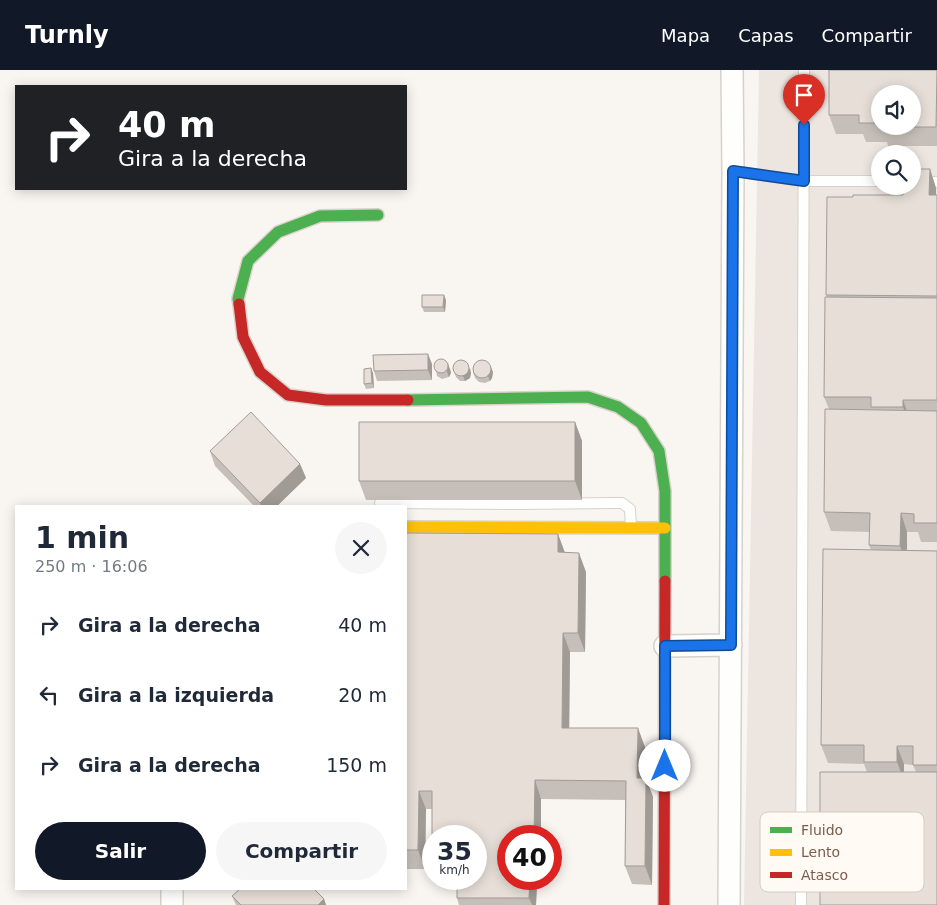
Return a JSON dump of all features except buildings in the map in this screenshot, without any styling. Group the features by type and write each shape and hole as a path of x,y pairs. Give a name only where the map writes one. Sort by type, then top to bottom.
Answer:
{"street":[{"path":"729,905 732,70"},
{"path":"378,215 320,216 278,232 248,261 238,299 243,337 260,372 288,395 326,400 588,397 618,407 641,423 659,451 665,491 664,905"},
{"path":"407,527 665,528"},
{"path":"665,646 731,645"},
{"path":"172,890 172,905"}],"lane":[{"path":"801,812 804,70"},
{"path":"733,171 804,181 871,181"},
{"path":"921,182 937,182"},
{"path":"380,503 622,503 630,509 631,528"},
{"path":"801,892 801,905"}],"shaded area":[{"path":"759,70 937,70 937,905 744,905"}],"traffic: fast":[{"path":"239,304 238,299 248,261 278,232 320,216 378,215"},
{"path":"408,400 588,397 618,407 641,423 659,451 665,491 665,581"}],"traffic: slow":[{"path":"407,527 665,528"}],"traffic: jam":[{"path":"239,304 243,337 260,372 288,395 326,400 408,400"},
{"path":"664,905 665,581"}],"route":[{"path":"665,766 665,646 731,645 733,171 804,181 804,125"}]}
